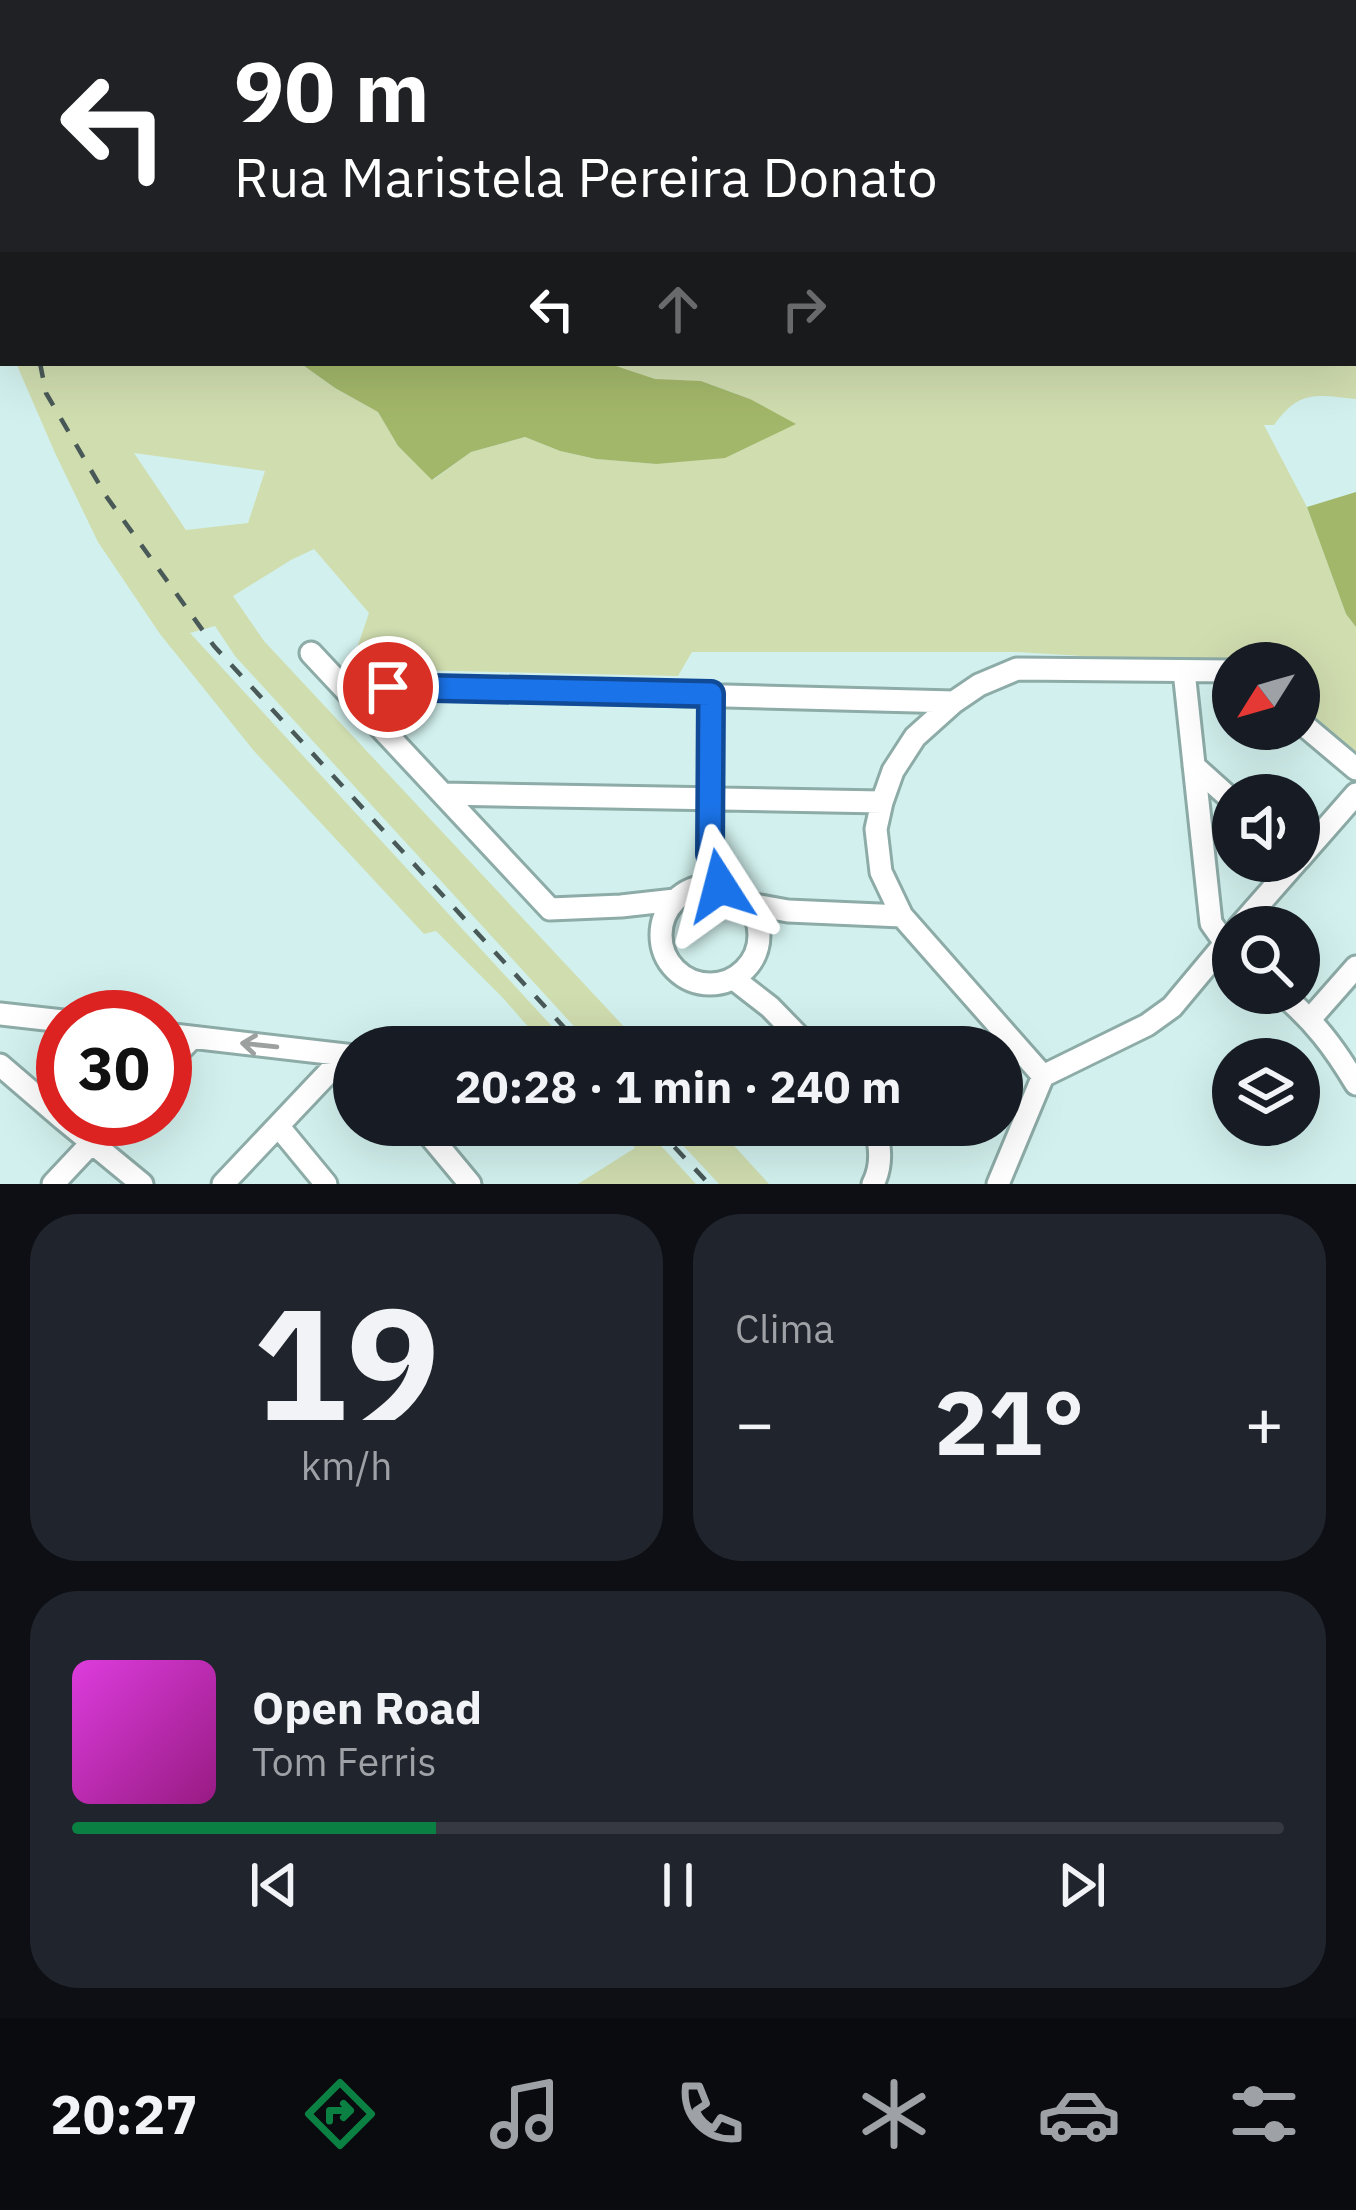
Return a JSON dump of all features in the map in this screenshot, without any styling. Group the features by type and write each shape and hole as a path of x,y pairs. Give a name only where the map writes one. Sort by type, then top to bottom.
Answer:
{"street":[{"path":"311,653 550,909 675,899 696,887 720,886 749,904 759,928 758,947 742,971 707,984 681,975 664,954 661,927 675,899"},
{"path":"1043,1076 902,916 881,872 876,829 892,771 915,737 954,702 1017,669 1212,671"},
{"path":"1184,670 1212,924"},
{"path":"342,686 954,702"},
{"path":"711,694 710,854 720,886"},
{"path":"1320,739 1356,769"},
{"path":"1194,766 1212,782"},
{"path":"443,794 882,802"},
{"path":"1320,835 1356,794"},
{"path":"696,887 710,854"},
{"path":"1260,906 1280,882"},
{"path":"749,904 788,911 902,916"},
{"path":"621,906 661,927"},
{"path":"759,928 788,911"},
{"path":"998,1184 1043,1076 1147,1024 1172,1007 1212,962"},
{"path":"1311,1018 1356,967"},
{"path":"742,971 788,1026"},
{"path":"0,1013 36,1018"},
{"path":"1306,1014 1356,1084"},
{"path":"193,1038 333,1053"},
{"path":"0,1065 36,1096"},
{"path":"223,1184 333,1072"},
{"path":"280,1127 326,1184"},
{"path":"53,1184 88,1146"},
{"path":"95,1146 142,1184"},
{"path":"438,1146 470,1184"},
{"path":"873,1184 879,1146"}],"green space":[{"path":"17,366 304,366 378,412 398,446 433,480 471,452 525,437 596,459 656,464 750,399 701,381 655,380 615,366 1356,366 1356,399 1310,397 1292,405 1274,425 1264,425 1307,507 1346,614 1356,627 1356,755 1320,725 1320,642 1212,642 1212,662 1015,652 692,652 678,676 366,669 358,645 369,613 314,549 233,596 264,641 623,1026 574,1026 235,656 215,626 190,633 552,1026 528,1026 436,931 424,934 254,751 160,634 98,542","holes":["134,453 265,471 248,523 186,530"]},
{"path":"304,366 616,366 655,379 701,381 750,399 796,424 725,458 656,464 596,459 525,437 471,452 432,480 398,446 378,412"},
{"path":"1356,492 1356,627 1346,614 1307,507"},
{"path":"661,1146 696,1184 578,1184 635,1148"},
{"path":"684,1146 734,1146 769,1184 719,1184"}],"railway":[{"path":"41,366 46,393 106,496 214,646 563,1026"},
{"path":"674,1146 709,1184"}],"route":[{"path":"388,687 711,694 710,854 720,886"}]}
